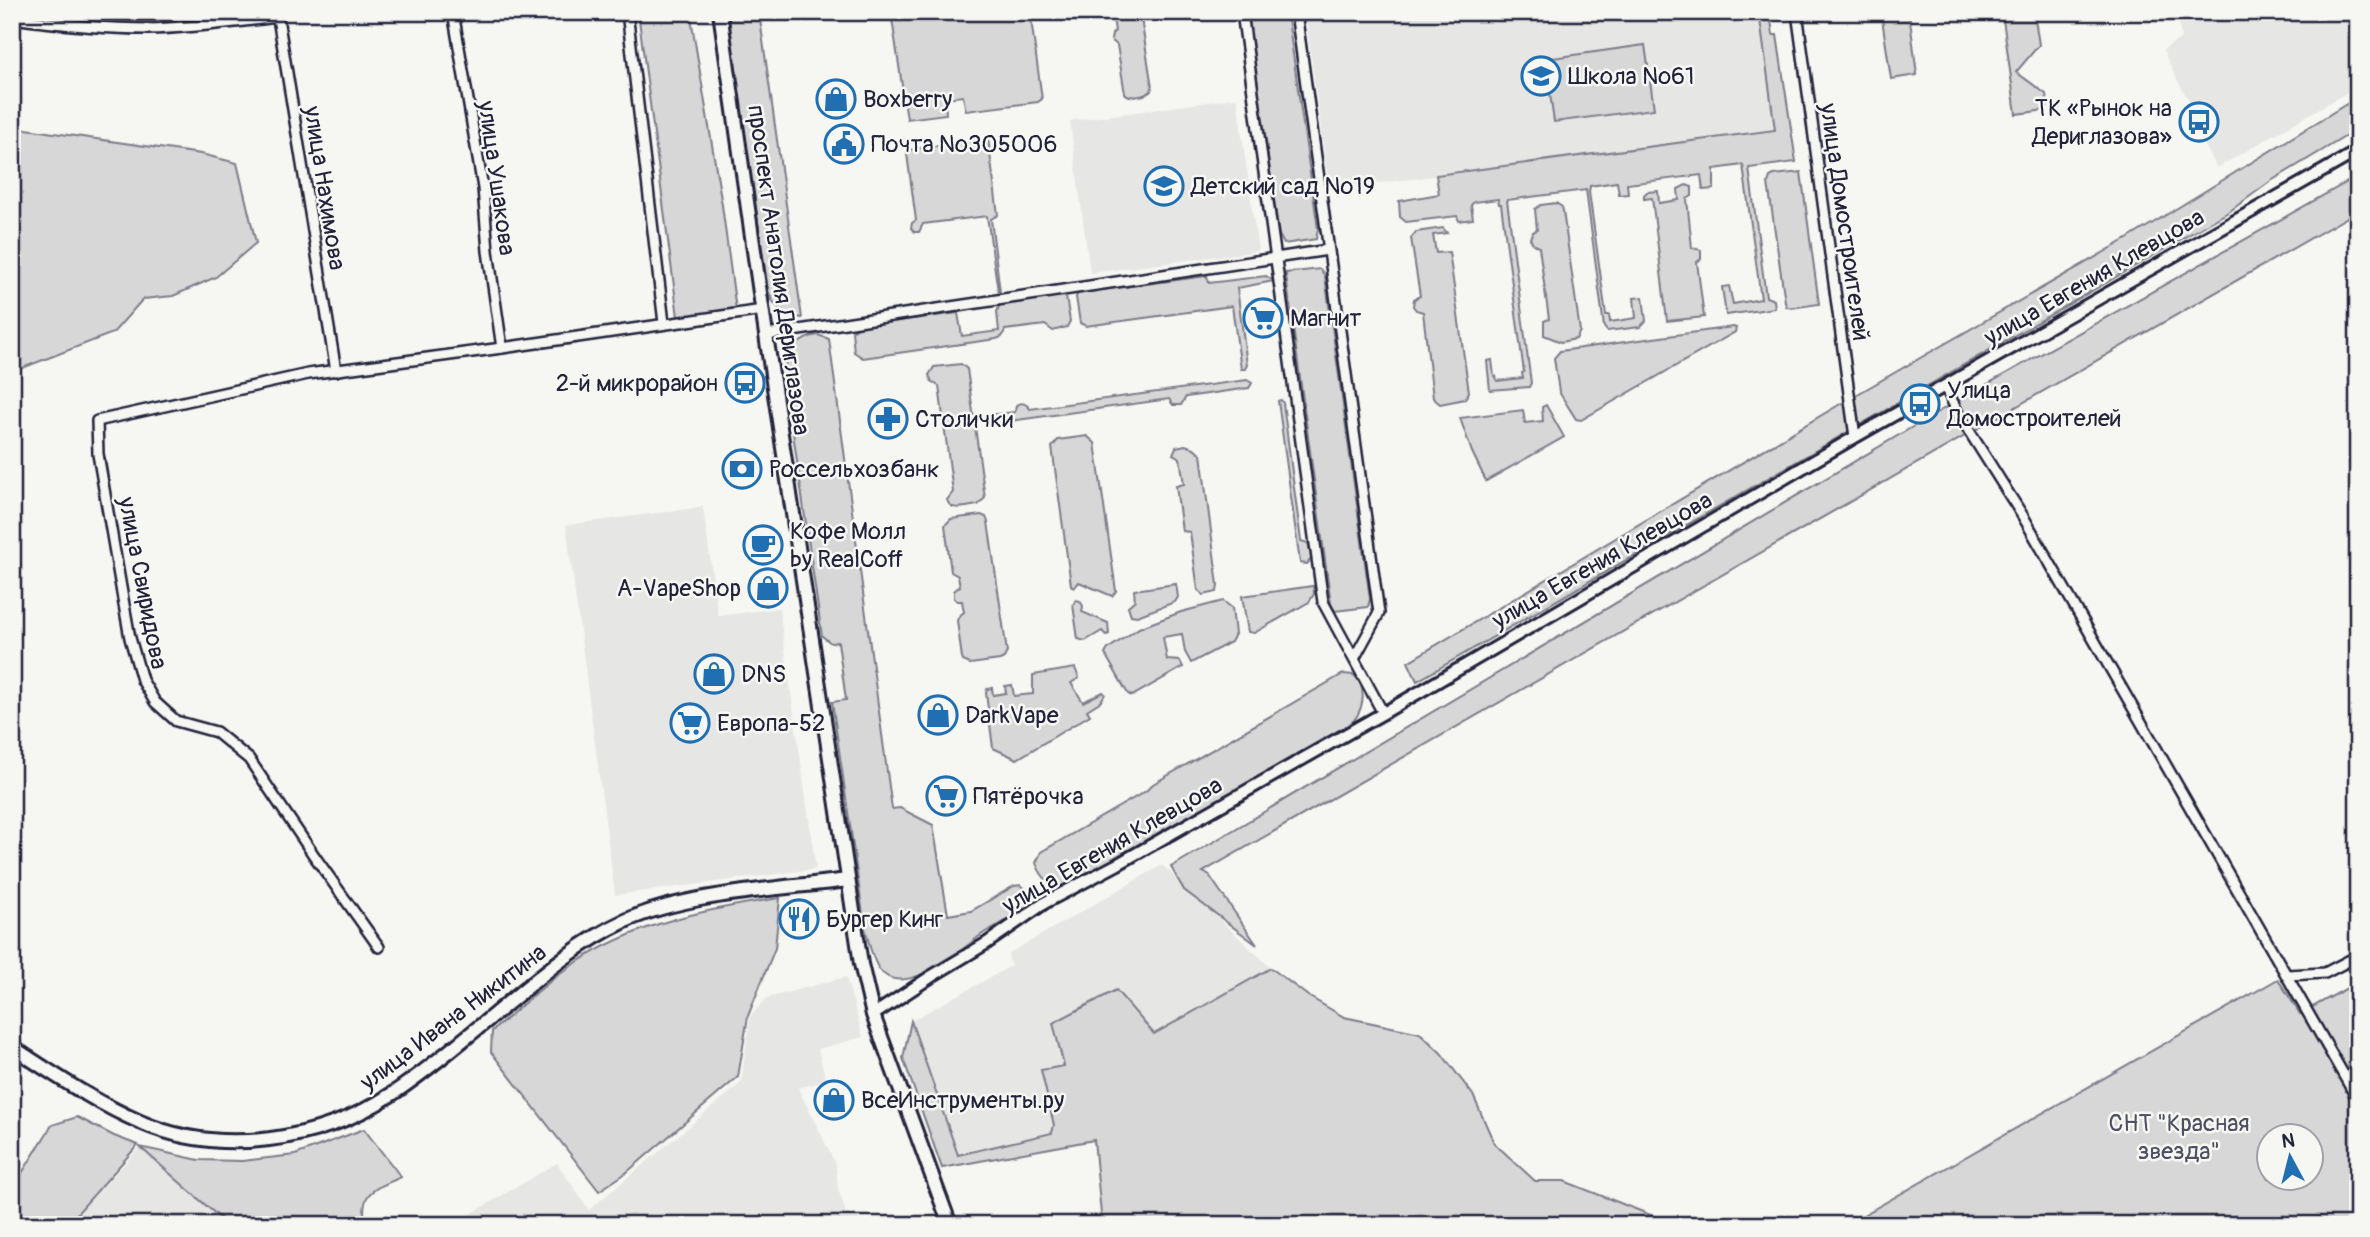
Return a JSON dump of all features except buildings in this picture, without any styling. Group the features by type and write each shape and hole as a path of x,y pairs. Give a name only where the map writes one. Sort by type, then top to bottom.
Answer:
{"main road":[{"name":"проспект Анатолия Дериглазова","path":"720,12 856,940 873,1015 950,1225"},
{"name":"улица Ивана Никитина","path":"12,1047 90,1097 141,1123 207,1139 272,1139 328,1126 393,1094 551,968 587,942 625,920 698,899 848,880"}],"street":[{"name":"улица Ушакова","path":"453,12 484,188 488,251 502,348"},
{"path":"627,12 664,323"},
{"path":"1242,12 1324,602 1383,713"},
{"path":"1296,12 1379,613 1355,657"},
{"name":"улица Домостроителей","path":"1797,12 1855,437"},
{"path":"12,18 81,27 147,29 205,26 278,15"},
{"name":"улица Нахимова","path":"278,15 336,371"},
{"name":"улица Евгения Клевцова","path":"873,1015 1046,902 1383,713 1855,437 2358,151"},
{"path":"766,335 1328,250"},
{"path":"336,371 763,310"},
{"name":"улица Свиридова","path":"336,371 308,374 97,421 98,454 130,638 142,680 155,702 176,721 216,732 249,759 314,857 379,947"},
{"path":"1945,386 1959,415 2031,529 2358,1100"},
{"path":"2287,975 2325,973 2358,956"}],"shaded area":[{"name":"Школа №61","path":"1305,12 1759,12 1775,130 1329,190"},
{"path":"2177,12 2358,12 2358,86 2217,168 2192,121 2198,116 2163,50 2181,38"},
{"name":"Детский сад №19","path":"1237,98 1258,251 1090,273 1070,121"},
{"path":"703,507 718,616 779,608 816,869 615,895 566,525"},
{"path":"1162,865 1271,968 1154,1034 1053,1023 1064,1067 1041,1070 1054,1125 1052,1133 958,1155 911,1021 1011,966 1008,954"},
{"path":"846,977 863,1037 818,1049 826,1081 798,1088 836,1165 838,1188 847,1216 856,1212 862,1225 452,1225 557,1163 589,1210 741,1083 750,1017 767,998"},
{"path":"140,1147 227,1225 68,1225"}],"green space":[{"path":"638,12 690,12 722,205 736,310 678,317"},
{"path":"727,12 759,12 802,318 780,310 768,290"},
{"path":"891,12 1030,12 1042,99 1038,102 966,111 963,96 945,98 946,114 907,119"},
{"path":"1112,12 1140,12 1152,87 1151,91 1145,94 1135,97 1125,94 1117,45 1111,40 1115,31"},
{"path":"1247,12 1287,12 1318,229 1316,239 1284,244 1279,235"},
{"path":"1759,12 1773,12 1773,35 1777,35 1796,162 1749,168 1766,297 1774,300 1775,308 1726,315 1722,287 1729,286 1733,304 1761,299 1743,165 1714,169 1714,189 1703,190 1701,175 1627,184 1628,194 1619,195 1617,182 1590,186 1606,315 1609,315 1610,322 1636,318 1634,298 1643,297 1646,321 1640,327 1607,331 1604,327 1586,190 1507,200 1531,383 1529,387 1490,390 1487,361 1492,360 1497,381 1523,378 1524,372 1501,204 1498,199 1474,202 1471,205 1473,219 1459,221 1457,216 1406,222 1400,217 1399,201 1439,194 1436,175 1775,130"},
{"path":"1881,12 1909,12 1917,75 1891,79"},
{"path":"2002,12 2034,12 2039,45 2016,72 2046,94 2048,106 2045,110 2016,114"},
{"path":"1645,45 1654,109 1554,122 1545,59"},
{"path":"2358,97 2358,129 2271,181 2230,211 1417,681 1408,662 1842,403 2127,239"},
{"path":"12,127 201,154 237,163 256,243 216,277 173,296 143,299 113,333 12,372"},
{"path":"988,138 998,215 991,219 1000,292 987,216 923,224 919,232 914,232 911,228 916,220 907,154 909,150"},
{"path":"1801,172 1819,304 1791,308 1786,306 1785,302 1768,183 1774,175"},
{"path":"2358,176 2358,211 1203,872 1209,875 1257,945 1184,890 1171,867 1936,413"},
{"path":"1686,185 1692,187 1692,196 1687,199 1692,248 1701,250 1701,259 1697,262 1704,317 1667,321 1652,198 1644,199 1644,195 1658,191 1659,203 1679,200 1678,189"},
{"path":"1556,203 1563,211 1580,331 1576,339 1561,342 1544,335 1544,321 1549,319 1539,247 1533,244 1530,238 1537,230 1535,209 1541,205"},
{"path":"1443,228 1447,233 1433,235 1436,253 1449,252 1469,392 1465,399 1440,404 1433,398 1423,312 1413,306 1414,299 1420,296 1411,238 1416,232"},
{"path":"1320,269 1325,276 1370,599 1368,607 1335,611 1331,604 1286,276 1286,273"},
{"path":"1207,276 1209,283 1266,276 1274,281 1237,288 1247,365 1245,369 1241,369 1232,306 1086,326 1080,323 1076,297 1078,293"},
{"path":"1060,295 1066,297 1070,321 1067,327 1053,331 1045,325 1005,330 1002,337 996,339 863,358 854,352 852,331 860,326 958,313 962,336 999,331 997,312 1000,304"},
{"path":"1736,328 1735,332 1581,420 1576,419 1559,392 1554,358 1560,351"},
{"path":"818,335 829,339 892,809 900,808 933,825 948,915 971,911 1014,886 1021,885 1030,898 1023,911 986,932 946,961 916,977 902,979 889,977 879,969 865,928 832,702 846,700 838,642 831,643 822,636 784,370 795,346"},
{"path":"961,364 967,369 985,498 978,505 960,508 952,506 947,500 953,492 939,386 932,382 929,375 934,367"},
{"path":"1247,380 1252,383 1249,388 1186,397 1181,405 1173,405 1169,399 989,424 984,421 988,415 1015,412 1016,405 1020,403 1026,404 1030,409"},
{"path":"1281,400 1301,541 1308,543 1312,558 1307,564 1300,563 1278,401"},
{"path":"1546,405 1564,437 1486,481 1460,418 1523,410 1525,423 1543,421 1542,407"},
{"path":"1087,436 1095,443 1116,591 1112,596 1079,582 1074,588 1071,585 1052,447 1058,440"},
{"path":"1185,445 1201,454 1218,585 1217,592 1204,595 1198,590 1190,532 1182,531 1176,486 1184,484 1180,458 1173,454 1176,447"},
{"path":"981,515 986,517 988,522 1007,652 1000,660 970,664 962,658 957,621 964,612 962,601 954,598 954,591 960,586 958,576 951,572 945,525 951,519"},
{"path":"1176,584 1178,597 1175,602 1137,616 1131,615 1128,606 1135,600 1134,590"},
{"path":"1313,586 1314,594 1309,602 1254,633 1248,632 1242,596"},
{"path":"1076,600 1083,606 1082,612 1108,623 1109,634 1106,635 1102,631 1085,641 1078,639 1073,605"},
{"path":"1223,601 1232,608 1235,634 1231,642 1191,663 1185,652 1182,634 1163,637 1167,660 1180,661 1183,667 1132,696 1128,694 1105,654 1108,649 1139,628 1181,612"},
{"path":"1075,668 1079,678 1071,683 1083,702 1103,692 1105,694 1101,701 1087,710 1090,715 1017,759 993,748 987,689 992,688 993,695 1006,693 1005,686 1012,685 1014,696 1033,694 1033,675"},
{"path":"1343,674 1354,675 1363,695 1360,709 1348,726 1068,886 1052,883 1041,873 1036,863 1041,852"},
{"path":"780,898 775,948 748,1016 738,1077 626,1173 599,1191 491,1052 492,1031 561,973 620,939 646,928 698,913"},
{"path":"1271,968 1308,996 1344,1017 1420,1033 1441,1053 1473,1095 1494,1143 1535,1181 1564,1181 1676,1225 1102,1225 1094,1140 942,1168 903,1058 911,1021 958,1155 1052,1133 1054,1125 1041,1070 1064,1066 1053,1023 1116,990 1154,1034"},
{"name":"СНТ \"Красная звезда\"","path":"2278,979 2300,1014 2358,982 2358,1225 1846,1225"},
{"path":"77,1117 138,1145 67,1225 12,1225 12,1189 52,1125"},
{"path":"364,1129 401,1177 376,1189 367,1198 365,1225 228,1225 140,1147 199,1160 242,1161 295,1155"}],"place":[{"name":"Школа №61","path":"1541,76"},
{"name":"Boxberry","path":"836,99"},
{"name":"ТК «Рынок на Дериглазова»","path":"2199,122"},
{"name":"Почта №305006","path":"844,144"},
{"name":"Детский сад №19","path":"1164,186"},
{"name":"Магнит","path":"1263,318"},
{"name":"2-й микрорайон","path":"745,383"},
{"name":"Улица Домостроителей","path":"1920,404"},
{"name":"Столички","path":"888,419"},
{"name":"Россельхозбанк","path":"742,469"},
{"name":"Кофе Молл by RealCoff","path":"763,545"},
{"name":"A-VapeShop","path":"768,588"},
{"name":"DNS","path":"714,674"},
{"name":"DarkVape","path":"938,715"},
{"name":"Европа-52","path":"690,723"},
{"name":"Пятёрочка","path":"946,796"},
{"name":"Бургер Кинг","path":"799,919"},
{"name":"ВсеИнструменты.ру","path":"834,1100"}]}
